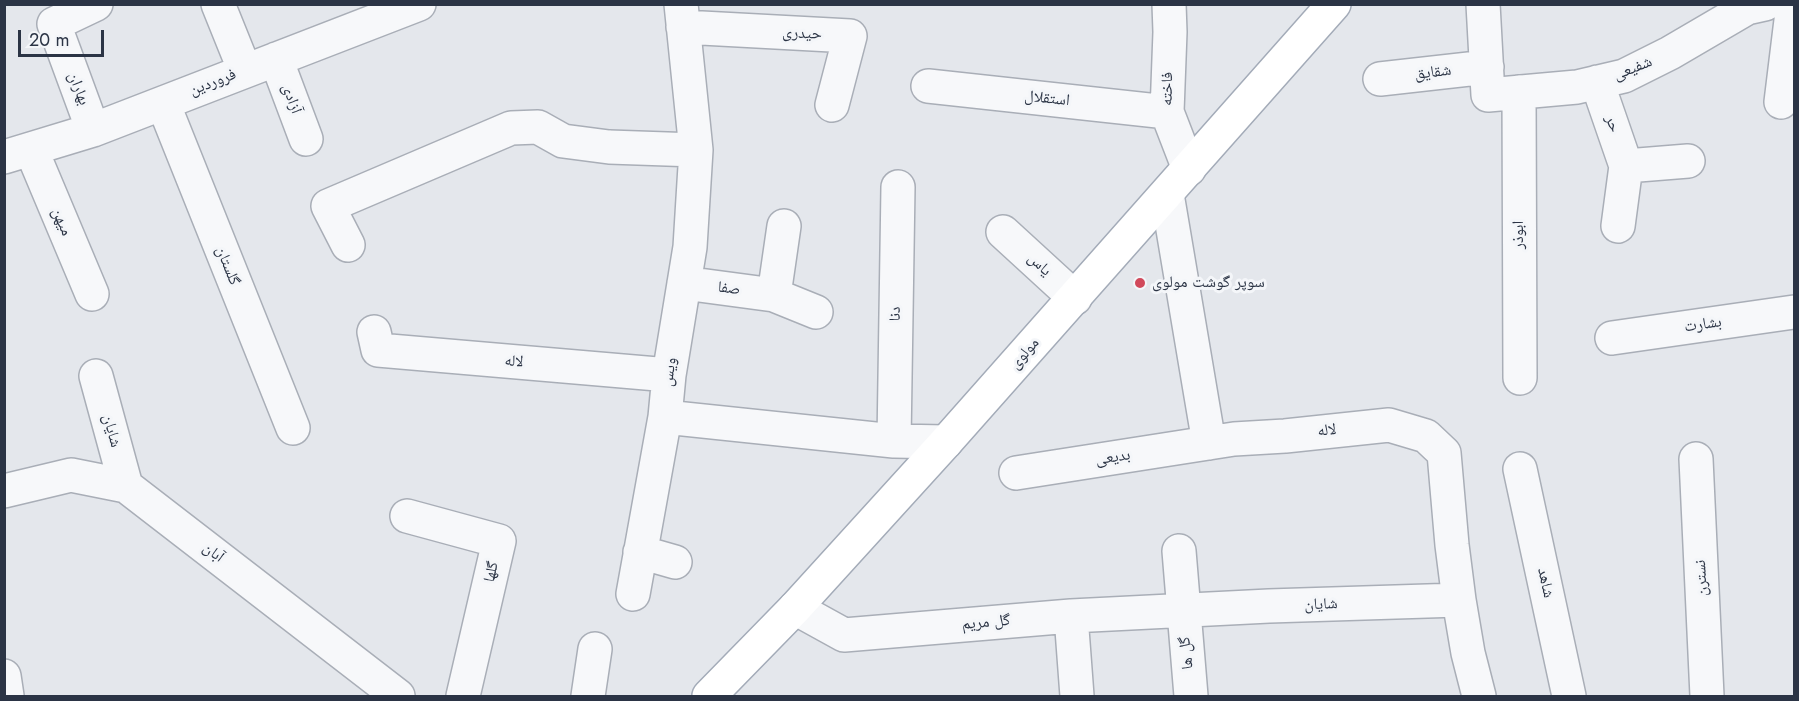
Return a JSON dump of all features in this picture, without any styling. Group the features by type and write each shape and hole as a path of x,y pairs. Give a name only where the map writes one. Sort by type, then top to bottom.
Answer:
{"main road":[{"name":"مولوی","path":"710,696 795,608 946,442 1334,4"}],"street":[{"name":"بهاران","path":"93,130 54,24 96,4"},
{"path":"218,4 245,71"},
{"name":"فروردین","path":"18,153 93,130 276,59 373,13 419,4"},
{"name":"فاخته","path":"1169,4 1167,112 1189,169"},
{"path":"1483,4 1498,85"},
{"path":"1781,102 1793,4"},
{"name":"شفیعی","path":"1498,85 1577,87 1624,76 1753,6"},
{"name":"حیدری","path":"682,16 850,36 832,105"},
{"name":"ویس","path":"633,594 665,417 669,375 690,247 696,150 682,16"},
{"name":"آزادی","path":"276,59 306,139"},
{"name":"شقایق","path":"1380,79 1498,85"},
{"name":"حر","path":"1597,82 1626,166 1618,226"},
{"name":"ابوذر","path":"1498,85 1520,378"},
{"name":"استقلال","path":"927,86 1167,112"},
{"name":"گلستان","path":"163,103 293,428"},
{"path":"348,245 328,207 511,128 538,127 563,141 609,147 696,150"},
{"name":"میهن","path":"18,153 92,294"},
{"path":"1626,166 1688,161"},
{"name":"دنا","path":"894,441 898,187"},
{"path":"1167,194 1209,443"},
{"path":"774,295 784,226"},
{"name":"یاس","path":"1003,232 1075,298"},
{"name":"صفا","path":"684,283 774,295 816,312"},
{"name":"بشارت","path":"1612,338 1794,312"},
{"name":"لاله","path":"374,332 378,350 669,375"},
{"name":"شایان","path":"96,376 126,486"},
{"path":"665,417 894,441 946,442"},
{"name":"لاله","path":"1209,443 1389,425 1426,436 1444,453 1459,600 1468,653 1479,696"},
{"name":"بدیعی","path":"1016,473 1209,443"},
{"name":"نسترن","path":"1696,459 1707,696"},
{"name":"شاهد","path":"1520,469 1569,696"},
{"name":"آبان","path":"4,491 71,476 126,486 398,696"},
{"name":"گلها","path":"407,516 499,541 463,696"},
{"name":"گل ها","path":"1179,551 1191,696"},
{"path":"640,552 675,562"},
{"name":"شایان","path":"1183,610 1459,600"},
{"name":"گل مریم","path":"795,608 844,635 1071,616 1183,610"},
{"path":"1071,616 1077,696"},
{"path":"588,696 595,649"}],"place":[{"name":"سوپر گوشت مولوی","path":"1140,283"}]}
